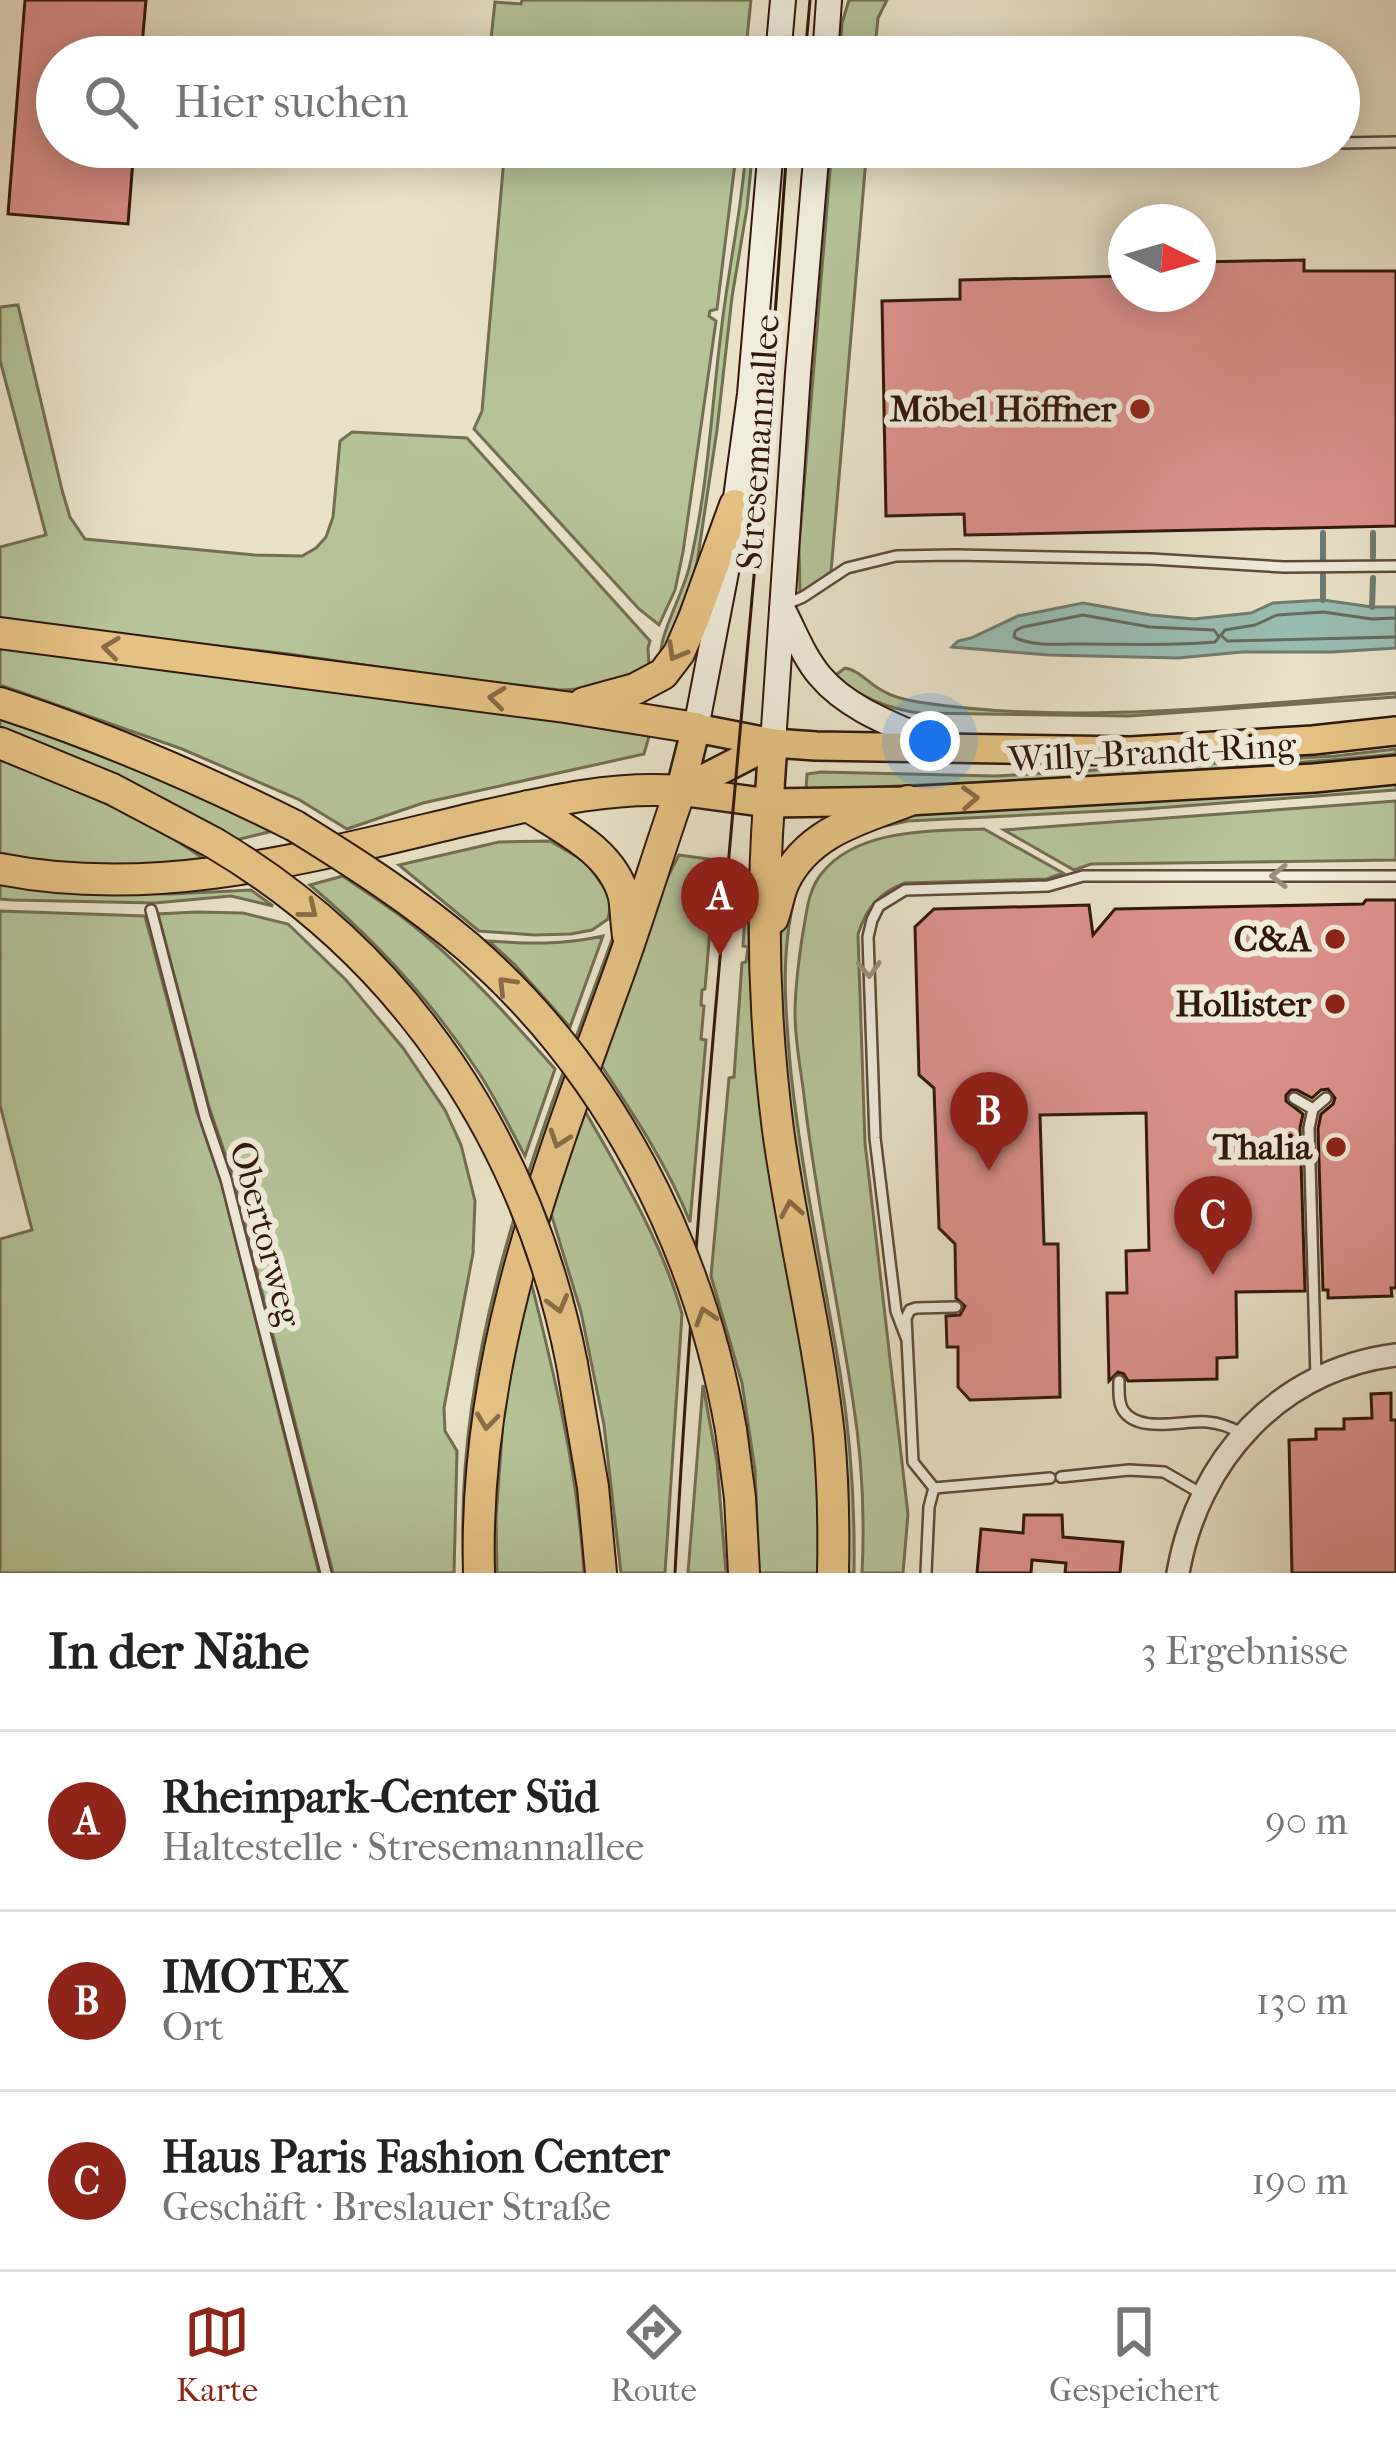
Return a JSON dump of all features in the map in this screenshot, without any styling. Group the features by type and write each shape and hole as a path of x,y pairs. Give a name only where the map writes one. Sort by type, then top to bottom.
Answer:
{"highway":[{"path":"565,707 607,699 664,674 694,618 735,505"},
{"path":"0,633 696,728"},
{"path":"0,703 148,756 295,826 364,868 471,950 553,1037 628,1141 679,1243 713,1344 731,1430 744,1573"},
{"path":"0,743 112,789 214,843 275,883 350,945 453,1067 485,1120 527,1208 552,1281 593,1487 601,1573"},
{"path":"0,869 155,879 225,872 295,862 528,806 630,790 680,791 556,1145 503,1327 484,1444 479,1573"},
{"path":"757,801 766,1022 778,1132 829,1433 833,1573"},
{"path":"763,946 784,882 802,854 820,837 908,801"},
{"path":"528,806 588,844 611,870 623,894 629,946"}],"main road":[{"path":"780,36 783,0"},
{"path":"826,36 829,0"},
{"name":"Stresemannallee","path":"680,791 726,572 750,394 769,168"},
{"name":"Stresemannallee","path":"757,801 773,743 815,168"},
{"path":"781,607 806,656 835,691 857,707 947,749"},
{"path":"696,728 724,769 757,801"},
{"name":"Willy-Brandt-Ring","path":"696,728 773,743 1131,751 1396,731"},
{"path":"680,791 773,743"},
{"name":"Willy-Brandt-Ring","path":"680,791 757,801 908,801 1396,770"}],"street":[{"path":"1178,1573 1189,1525 1202,1495 1244,1434 1288,1394 1316,1378 1396,1355"}],"lane":[{"path":"1360,143 1396,142"},
{"path":"781,607 848,568 896,556 1396,566"},
{"path":"907,1340 896,1311 875,1138 868,937 879,906 905,890 1048,886 1082,876 1396,876"},
{"name":"Obertorweg","path":"151,910 226,1179 326,1573"},
{"path":"1294,1097 1313,1108"},
{"path":"1316,1378 1309,1128 1313,1108 1326,1098"},
{"path":"934,1488 913,1462 906,1318 916,1308 956,1307"},
{"path":"1119,1381 1123,1411 1135,1421 1226,1424 1244,1434"},
{"path":"934,1488 1129,1470 1164,1472 1202,1495"},
{"path":"926,1573 934,1488"}],"green space":[{"path":"522,0 751,0 747,36 491,36 495,2 521,4"},
{"path":"849,0 887,0 876,36 841,36"},
{"path":"503,168 734,168 717,309 709,316 716,321 683,552 675,590 659,625 474,429 482,411"},
{"path":"744,168 751,168 697,563 683,617 661,654 689,568 702,502"},
{"path":"830,168 865,168 831,572 800,595 799,547"},
{"path":"18,305 62,490 70,517 85,539 302,556 326,537 333,517 340,441 352,432 467,438 650,641 649,665 599,688 560,690 0,622 0,547 46,535 0,360 0,307"},
{"path":"0,645 650,733 644,754 423,803 347,829 298,799 182,749 0,685"},
{"path":"845,668 904,699 976,709 1096,713 1396,693 1396,697 1129,716 920,713 874,701 833,677"},
{"path":"0,717 169,782 273,831 236,840 121,778 0,727"},
{"path":"1396,749 1396,754 1249,767 806,790 807,774 821,772 995,776"},
{"path":"0,757 152,824 204,859 102,865 0,856"},
{"path":"1396,783 1396,790 908,821 876,828 897,816 937,811"},
{"path":"1396,801 1396,860 1091,864 1074,870 1004,830"},
{"path":"984,829 1063,873 1047,879 905,883 875,902 858,934 865,1143 908,1514 903,1573 862,1573 856,1422 796,1037 803,932 817,880 855,847 897,835"},
{"path":"550,841 586,862 612,899 608,919 592,930 534,935 479,931 399,865 499,842"},
{"path":"679,855 716,860 702,990 701,1039 706,1040 690,1222 661,1161 601,1065 663,886"},
{"path":"748,869 759,1098 813,1415 820,1482 819,1573 759,1573 755,1470 742,1383 711,1276 729,1078 734,1077 742,963 748,947 743,946"},
{"path":"343,876 446,954 555,1069 525,1156 485,1083 442,1021 380,950 310,885"},
{"path":"0,881 104,893 251,890 273,906 231,896 155,903 0,899"},
{"path":"799,882 786,953 789,1049 847,1422 854,1573 847,1573 848,1481 843,1436 799,1170 780,1019 780,936 786,907"},
{"path":"0,911 145,916 197,1112 222,1185 319,1573 0,1573 0,1239 32,1230 0,1105"},
{"path":"243,913 288,924 346,980 403,1048 445,1110 461,1145 475,1201 473,1253 444,1408 445,1431 457,1451 454,1573 333,1573 233,1177 209,1107 158,914"},
{"path":"616,929 617,945 546,1138 494,1308 481,1372 464,1573 464,1489 486,1324 531,1164"},
{"path":"603,936 570,1027 489,941 546,943"},
{"path":"585,1111 652,1235 682,1314 665,1573 621,1573 604,1425 581,1312 549,1207"},
{"path":"529,1274 571,1460 584,1573 497,1573 505,1394"},
{"path":"703,1385 717,1462 726,1573 688,1573"}],"water":[{"path":"1323,600 1396,607 1396,648 1178,658 952,647 1018,616 1083,603 1194,619 1251,613 1273,603"}],"building":[{"path":"25,0 146,0 143,36 36,36 36,168 132,168 128,224 8,214"},
{"name":"Möbel Höffner","path":"1304,260 1304,271 1396,271 1396,526 965,535 964,514 886,516 882,301 960,299 960,280 1108,276 1108,312 1216,312 1216,262"},
{"path":"1366,900 1396,900 1396,1288 1391,1288 1392,1296 1328,1298 1328,1290 1323,1290 1318,1129 1321,1114 1335,1098 1328,1089 1312,1098 1291,1090 1286,1101 1303,1114 1305,1291 1236,1292 1237,1357 1217,1358 1217,1379 1128,1381 1118,1372 1109,1381 1107,1293 1127,1293 1126,1251 1149,1250 1146,1113 1040,1115 1044,1244 1058,1244 1060,1397 970,1400 958,1387 958,1347 947,1347 946,1316 960,1315 965,1306 956,1298 955,1244 939,1228 934,1088 919,1075 915,927 934,909 1089,905 1093,935 1115,909 1363,904"},
{"path":"1391,1393 1391,1420 1396,1420 1396,1573 1292,1573 1289,1440 1316,1439 1316,1429 1344,1429 1344,1419 1372,1418 1371,1394"},
{"path":"1024,1515 1062,1515 1063,1537 1123,1542 1120,1573 1065,1573 1066,1563 1032,1560 1031,1573 977,1573 981,1529 1023,1533"}],"waterway":[{"path":"1323,533 1323,561"},
{"path":"1373,533 1373,557"},
{"path":"1323,575 1323,600"},
{"path":"1372,607 1373,578"}],"tram line":[{"path":"807,36 810,0"},
{"path":"675,1573 700,1195 785,168"}],"place":[{"name":"Möbel Höffner","path":"1140,409"},
{"name":"C&A","path":"1335,939"},
{"name":"Rheinpark-Center Süd","path":"720,956"},
{"name":"Hollister","path":"1335,1004"},
{"name":"Thalia","path":"1336,1147"},
{"name":"IMOTEX","path":"989,1171"},
{"name":"Haus Paris Fashion Center","path":"1213,1275"}]}
